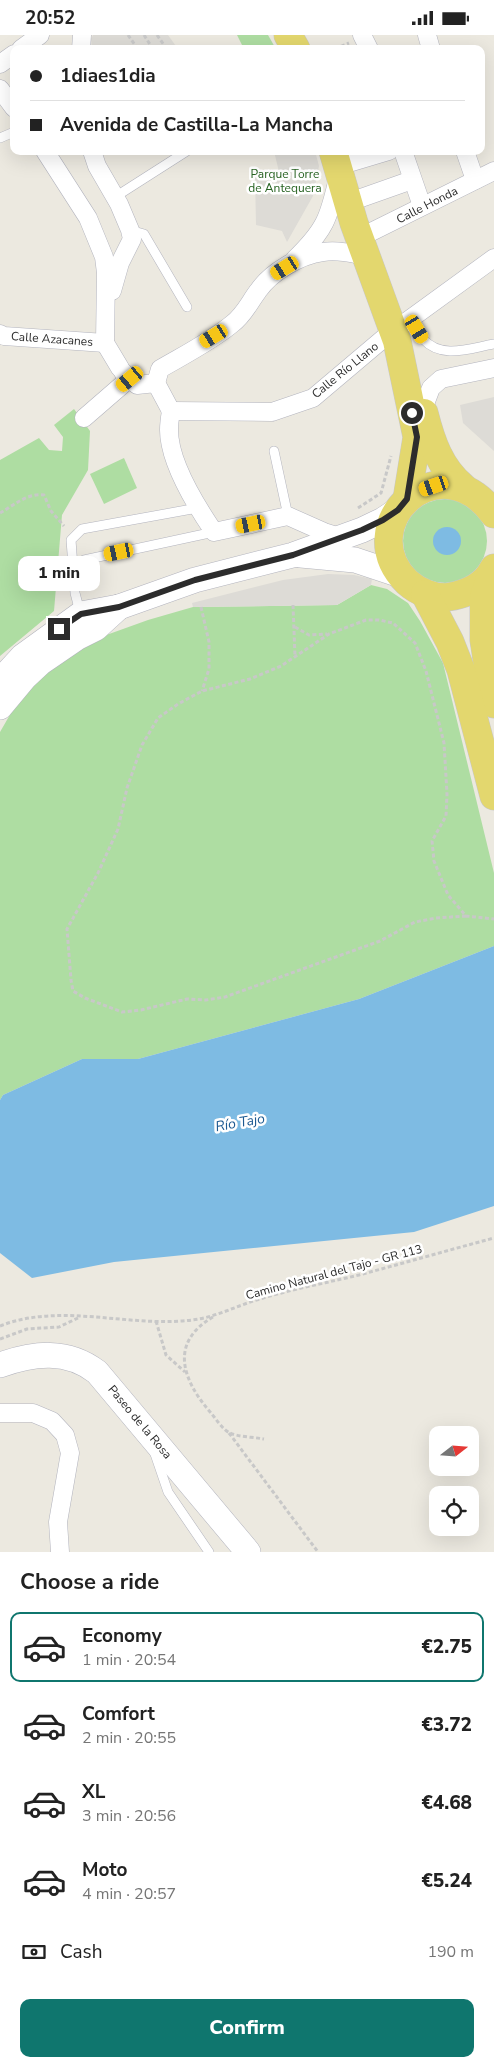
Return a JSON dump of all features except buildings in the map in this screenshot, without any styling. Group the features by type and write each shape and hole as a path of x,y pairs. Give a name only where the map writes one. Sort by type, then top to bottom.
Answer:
{"main road":[{"path":"340,163 362,247 401,330 419,388 423,409 440,459 444,467 476,490 494,514"},
{"path":"401,330 417,437 403,504 391,525 389,543 392,560 400,575 412,586 425,594 444,597 463,595 479,586 493,570"},
{"path":"403,504 420,491 434,486 448,485 476,490"},
{"path":"493,570 484,597 484,641 494,704"},
{"path":"425,594 462,670 494,796"}],"street":[{"path":"26,45 40,35"},
{"path":"0,89 10,102"},
{"path":"48,155 88,218 104,257 106,273 105,343 124,373 137,385 156,383"},
{"path":"93,155 97,166 115,197 130,230 132,239 120,263 105,313"},
{"path":"340,537 288,516 214,532 201,511 173,454 169,431 171,411 156,383 160,369 232,324 243,315 265,283 311,244 328,218 340,163 373,155"},
{"path":"404,155 422,206"},
{"path":"466,155 475,180"},
{"name":"Calle Honda","path":"362,247 422,206 494,171"},
{"path":"360,198 412,180"},
{"path":"285,268 324,252 347,252 362,247"},
{"name":"Calle Río Llano","path":"171,411 272,412 312,398 494,258"},
{"name":"Calle Azacanes","path":"0,334 4,336 105,343"},
{"path":"423,409 431,388 440,379 494,368"},
{"path":"84,418 124,373"},
{"path":"0,681 23,656 81,614 119,607 195,580 293,555 370,527 403,504"},
{"path":"293,555 355,560 400,575"},
{"path":"0,707 6,697 40,663 78,637 96,628 119,607"},
{"name":"Paseo de la Rosa","path":"0,1365 16,1359 56,1356 72,1357 85,1363 97,1372 248,1552"},
{"path":"0,1413 33,1413 52,1421 65,1435 70,1453 58,1522 60,1552"}],"lane":[{"path":"115,197 180,155"},
{"path":"130,230 144,234 186,307"},
{"path":"401,330 423,339 434,348 445,352 494,344"},
{"path":"274,451 288,516"},
{"path":"81,614 75,593 71,541 82,529 192,509 201,511"},
{"path":"74,570 84,559 214,532"},
{"path":"147,1430 168,1492 208,1552"}],"path":[{"path":"357,509 381,493 391,455"},
{"path":"0,513 27,497 36,494 44,495 51,511 64,526"},
{"path":"293,605 294,657"},
{"path":"201,607 209,642 210,669 202,691"},
{"path":"466,916 448,895 434,861 432,841 446,816 447,794 444,743 426,671 415,643 393,623 379,619 366,620 329,634 281,666 250,679 202,691 158,718 142,745 127,788 118,829 98,873 67,929 72,985 74,991 85,998 111,1009 122,1012 141,1011 187,999 206,1000 225,997 380,941 416,922 436,917 466,916 494,919"},
{"path":"294,627 309,635 329,634"},
{"name":"Camino Natural del Tajo - GR 113","path":"0,1326 19,1319 33,1317 80,1317 156,1321 197,1319 216,1315 259,1299 494,1238"},
{"path":"185,1373 184,1353 190,1337 216,1315"},
{"path":"0,1339 27,1329 59,1327 80,1317"},
{"path":"156,1321 166,1355 185,1373 202,1403 229,1433 318,1552"},
{"path":"229,1433 264,1439"}],"green space":[{"path":"237,35 268,35 274,45 242,45"},
{"path":"74,409 90,431 88,470 62,515 54,611 0,656 0,460 39,438 49,450 62,451 63,437 54,425"},
{"path":"124,458 137,488 104,504 90,474"},
{"path":"445,499 468,506 480,518 487,541 480,564 468,576 445,583 422,576 410,564 403,541 410,518 422,506"},
{"path":"371,585 387,589 408,603 443,663 494,873 494,946 359,999 138,1059 82,1059 3,1095 0,1100 0,732 11,713 26,693 62,659 98,638 148,620 193,607 337,605"}],"shaded area":[{"path":"93,35 168,35 175,45 92,45"},
{"name":"Parque Torre de Antequera","path":"275,155 316,155 319,166 313,196 287,242 282,231 256,225 255,177 279,172"},
{"path":"494,397 494,451 463,423 460,405"},
{"path":"328,574 354,575 372,579 371,585 337,605 193,607 192,603 283,580"}],"water":[{"path":"447,527 457,531 461,541 457,551 447,555 437,551 433,541 437,531"},
{"name":"Río Tajo","path":"494,946 494,1206 414,1232 114,1262 32,1278 0,1253 0,1100 3,1095 82,1059 138,1059 359,999"}],"route":[{"path":"59,629 81,614 119,607 195,580 293,555 362,530 383,520 398,510 407,499 417,437 412,413"}]}
